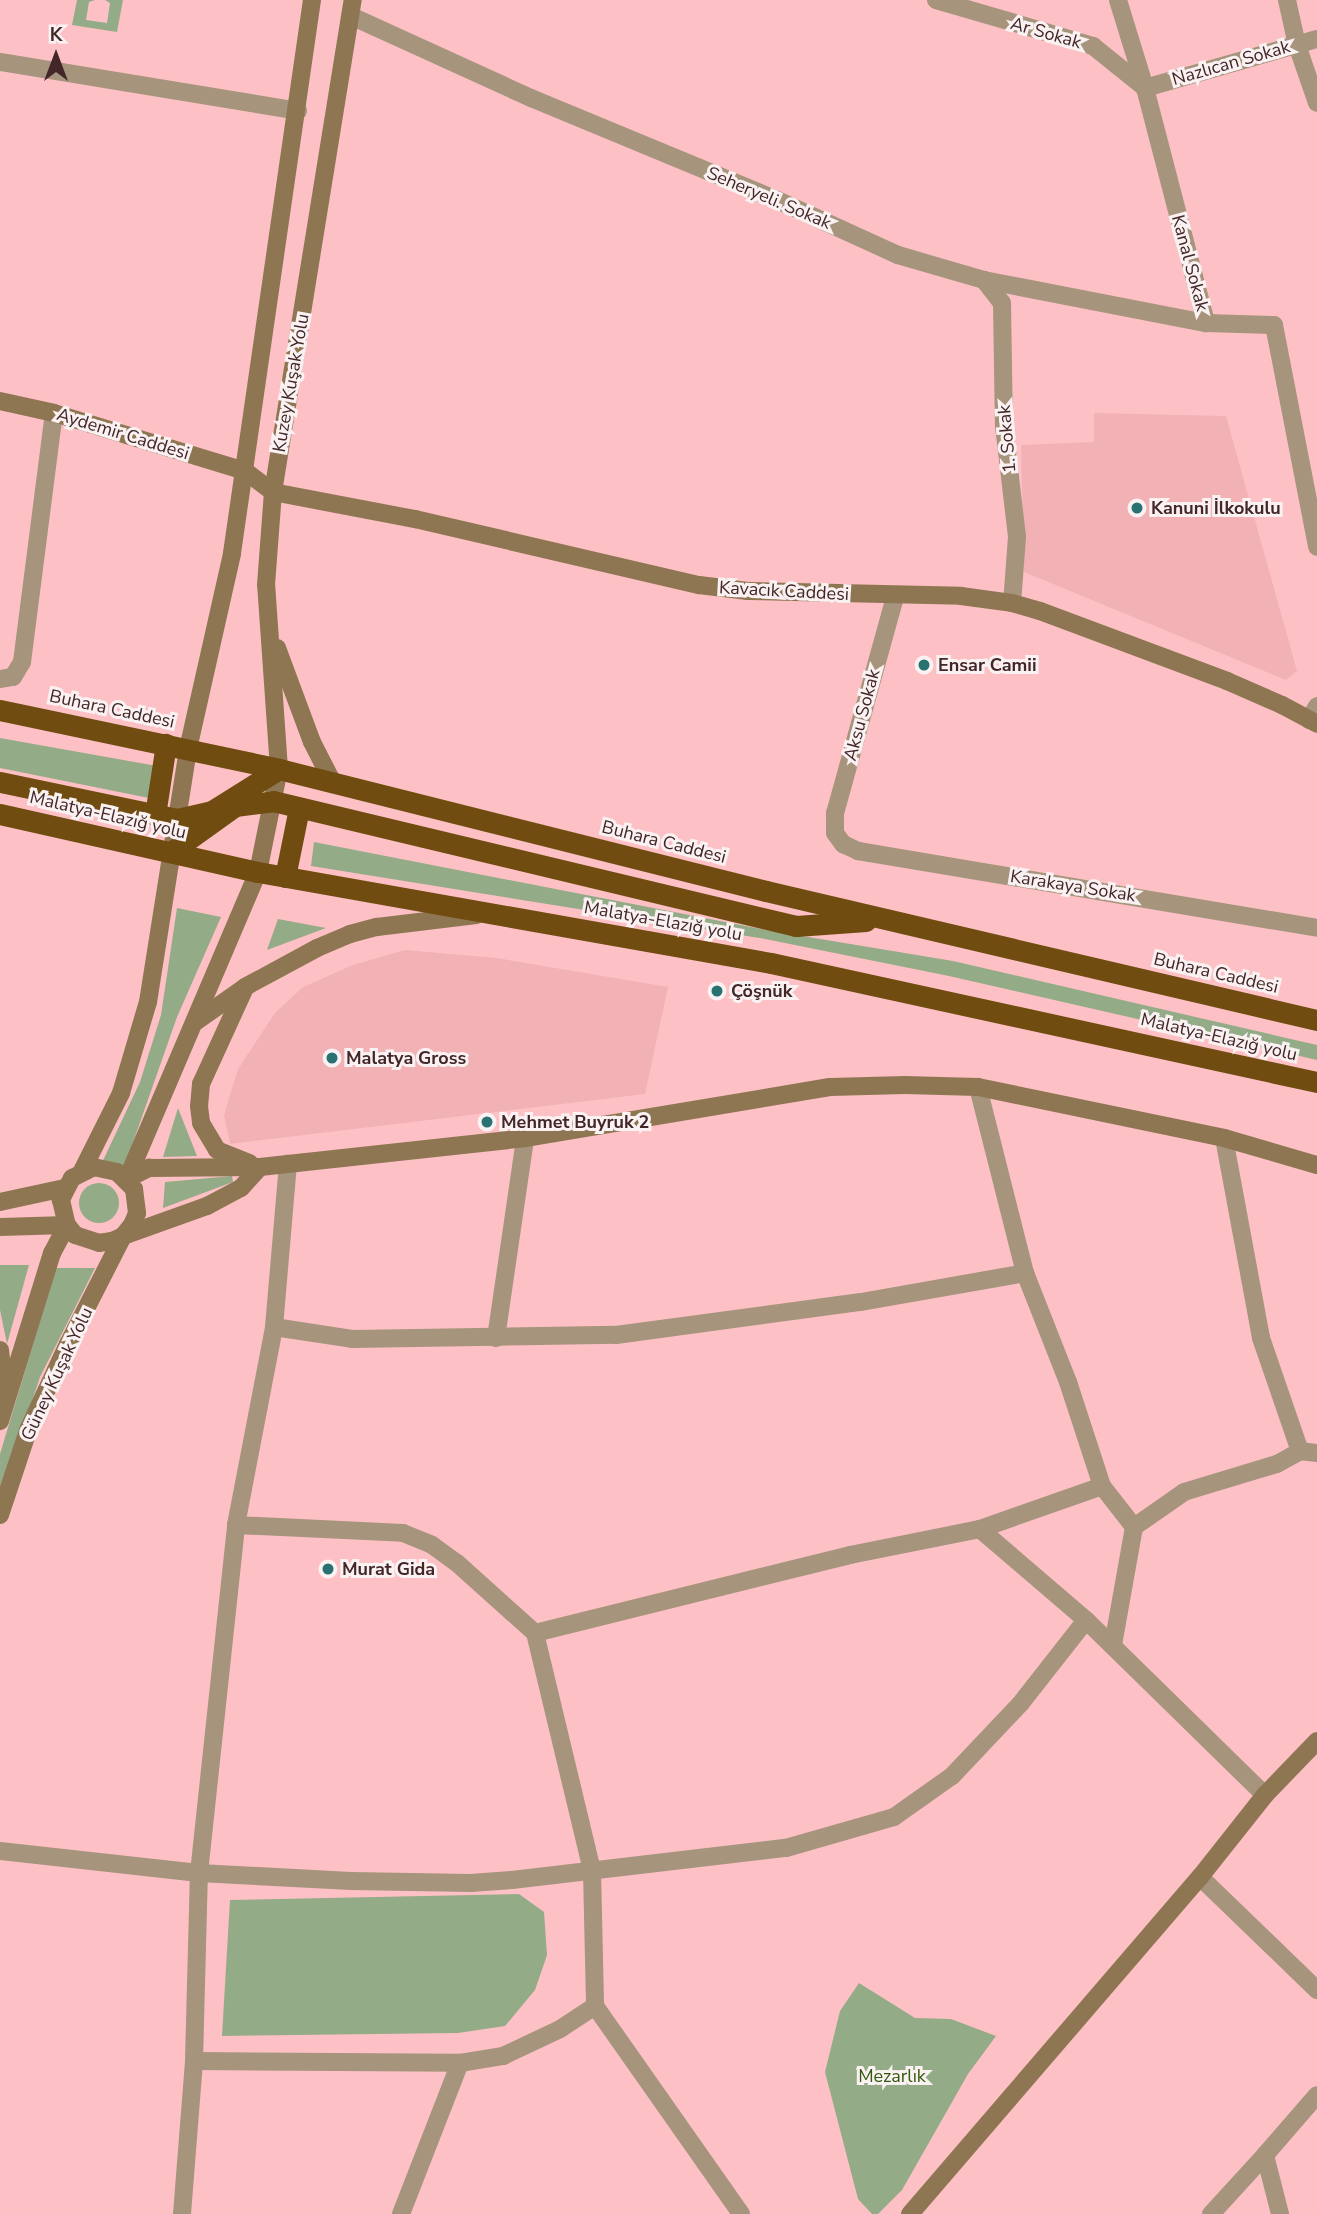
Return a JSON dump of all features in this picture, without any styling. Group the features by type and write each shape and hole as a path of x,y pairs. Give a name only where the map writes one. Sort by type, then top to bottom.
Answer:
{"highway":[{"name":"Buhara Caddesi","path":"0,710 279,769 889,919 1317,1020"},
{"path":"155,815 166,744"},
{"path":"0,782 177,820 212,811 279,769"},
{"path":"171,852 235,806 272,801 796,926 889,919"},
{"path":"285,877 299,808"},
{"name":"Malatya-Elazığ yolu","path":"0,814 258,872 771,963 1317,1082"}],"main road":[{"name":"Kuzey Kuşak Yolu","path":"82,1171 121,1093 148,1002 188,749 232,553 312,0"},
{"name":"Kuzey Kuşak Yolu","path":"127,1179 258,872 279,769 266,585 272,492 352,8"},
{"name":"Aydemir Caddesi","path":"0,401 54,413 245,471"},
{"name":"Kavacık Caddesi","path":"245,471 272,492 415,519 699,585 748,591 894,597 961,596 1012,603 1215,677 1314,717"},
{"path":"269,625 304,723 334,783"},
{"path":"194,1023 245,988 317,947 350,934 377,927 490,913"},
{"path":"245,988 201,1084 199,1106 201,1123 217,1150 260,1167"},
{"path":"127,1179 149,1168 260,1167 525,1138 830,1087 905,1084 978,1087 1224,1138 1317,1165"},
{"path":"123,1236 136,1213 137,1199 127,1179 106,1167 82,1171 65,1188 61,1200 67,1225 86,1241 99,1243 123,1236 207,1206 241,1188 260,1167"},
{"path":"0,1202 65,1188"},
{"path":"0,1227 67,1225"},
{"name":"Güney Kuşak Yolu","path":"0,1421 52,1252 67,1225"},
{"name":"Güney Kuşak Yolu","path":"0,1515 29,1428 123,1236"},
{"path":"0,1350 5,1378 0,1421"},
{"path":"910,2214 1200,1877 1265,1796 1317,1741"}],"street":[{"name":"Ar Sokak","path":"936,0 1093,46 1145,88"},
{"name":"Kanal Sokak","path":"1118,0 1145,88 1206,323 1274,325 1308,454 1317,547"},
{"path":"1287,0 1297,45 1317,103"},
{"name":"Seheryeli. Sokak","path":"352,8 531,98 775,199 898,256 984,280 1206,323"},
{"name":"Nazlıcan Sokak","path":"1145,88 1317,39"},
{"path":"0,62 298,111"},
{"name":"1. Sokak","path":"984,280 1002,303 1004,426 1017,537 1012,603"},
{"path":"0,680 13,677 19,672 22,663 54,413"},
{"name":"Aksu Sokak","path":"835,833 835,813 894,597"},
{"name":"Karakaya Sokak","path":"835,833 842,844 858,851 1317,928"},
{"path":"978,1087 1026,1273 1068,1382 1102,1486 1134,1527"},
{"path":"496,1338 525,1138"},
{"path":"1112,1645 1134,1527 1184,1492 1309,1452 1261,1338 1224,1138"},
{"path":"181,2214 194,2061 199,1873 236,1525 274,1327 288,1164"},
{"path":"274,1327 352,1339 615,1335 861,1302 1026,1273"},
{"path":"535,1633 850,1555 981,1529 1102,1486"},
{"path":"236,1525 403,1533 432,1545 457,1563 535,1633 592,1871 595,2006 741,2214"},
{"path":"981,1529 1086,1620 1265,1796"},
{"path":"0,1851 199,1873 471,1883 786,1848 894,1817 951,1776 1021,1703 1086,1620"},
{"path":"1200,1877 1317,1990"},
{"path":"194,2061 460,2063 503,2056 560,2029 595,2006"},
{"path":"401,2214 460,2063"},
{"path":"1211,2214 1317,2095"},
{"path":"1265,2155 1280,2214"}],"shaded area":[{"name":"Kanuni İlkokulu","path":"1094,413 1226,416 1297,671 1286,680 1024,572 1021,445 1094,442"},
{"path":"405,950 496,958 668,987 645,1094 230,1144 224,1115 238,1069 275,1013 303,987 353,965"}],"green space":[{"path":"77,0 95,0 89,2 86,20 107,23 110,3 105,0 123,0 117,32 72,25"},
{"path":"0,738 157,766 149,798 0,768"},
{"path":"314,842 766,930 953,961 1317,1045 1317,1060 949,976 765,939 311,866"},
{"path":"177,908 221,917 177,1017 124,1168 99,1169 140,1082 161,1015"},
{"path":"278,919 326,928 267,950"},
{"path":"178,1108 197,1156 163,1157"},
{"path":"232,1176 233,1182 163,1208 165,1182"},
{"path":"99,1183 107,1184 113,1189 118,1195 118,1211 113,1217 107,1222 99,1223 91,1222 85,1217 80,1211 79,1203 80,1195 85,1189 91,1184"},
{"path":"0,1265 29,1265 7,1344 0,1310"},
{"path":"56,1268 95,1268 40,1377 0,1498 0,1454"},
{"path":"519,1894 544,1912 547,1955 535,1990 505,2026 458,2033 222,2036 230,1900"},
{"name":"Mezarlık","path":"859,1983 915,2018 951,2019 996,2036 968,2074 902,2190 878,2214 872,2214 858,2199 825,2072 840,2011"}],"place":[{"name":"Kanuni İlkokulu","path":"1137,508"},
{"name":"Ensar Camii","path":"924,665"},
{"name":"Çöşnük","path":"717,991"},
{"name":"Malatya Gross","path":"332,1058"},
{"name":"Mehmet Buyruk 2","path":"487,1122"},
{"name":"Murat Gida","path":"328,1569"}]}
